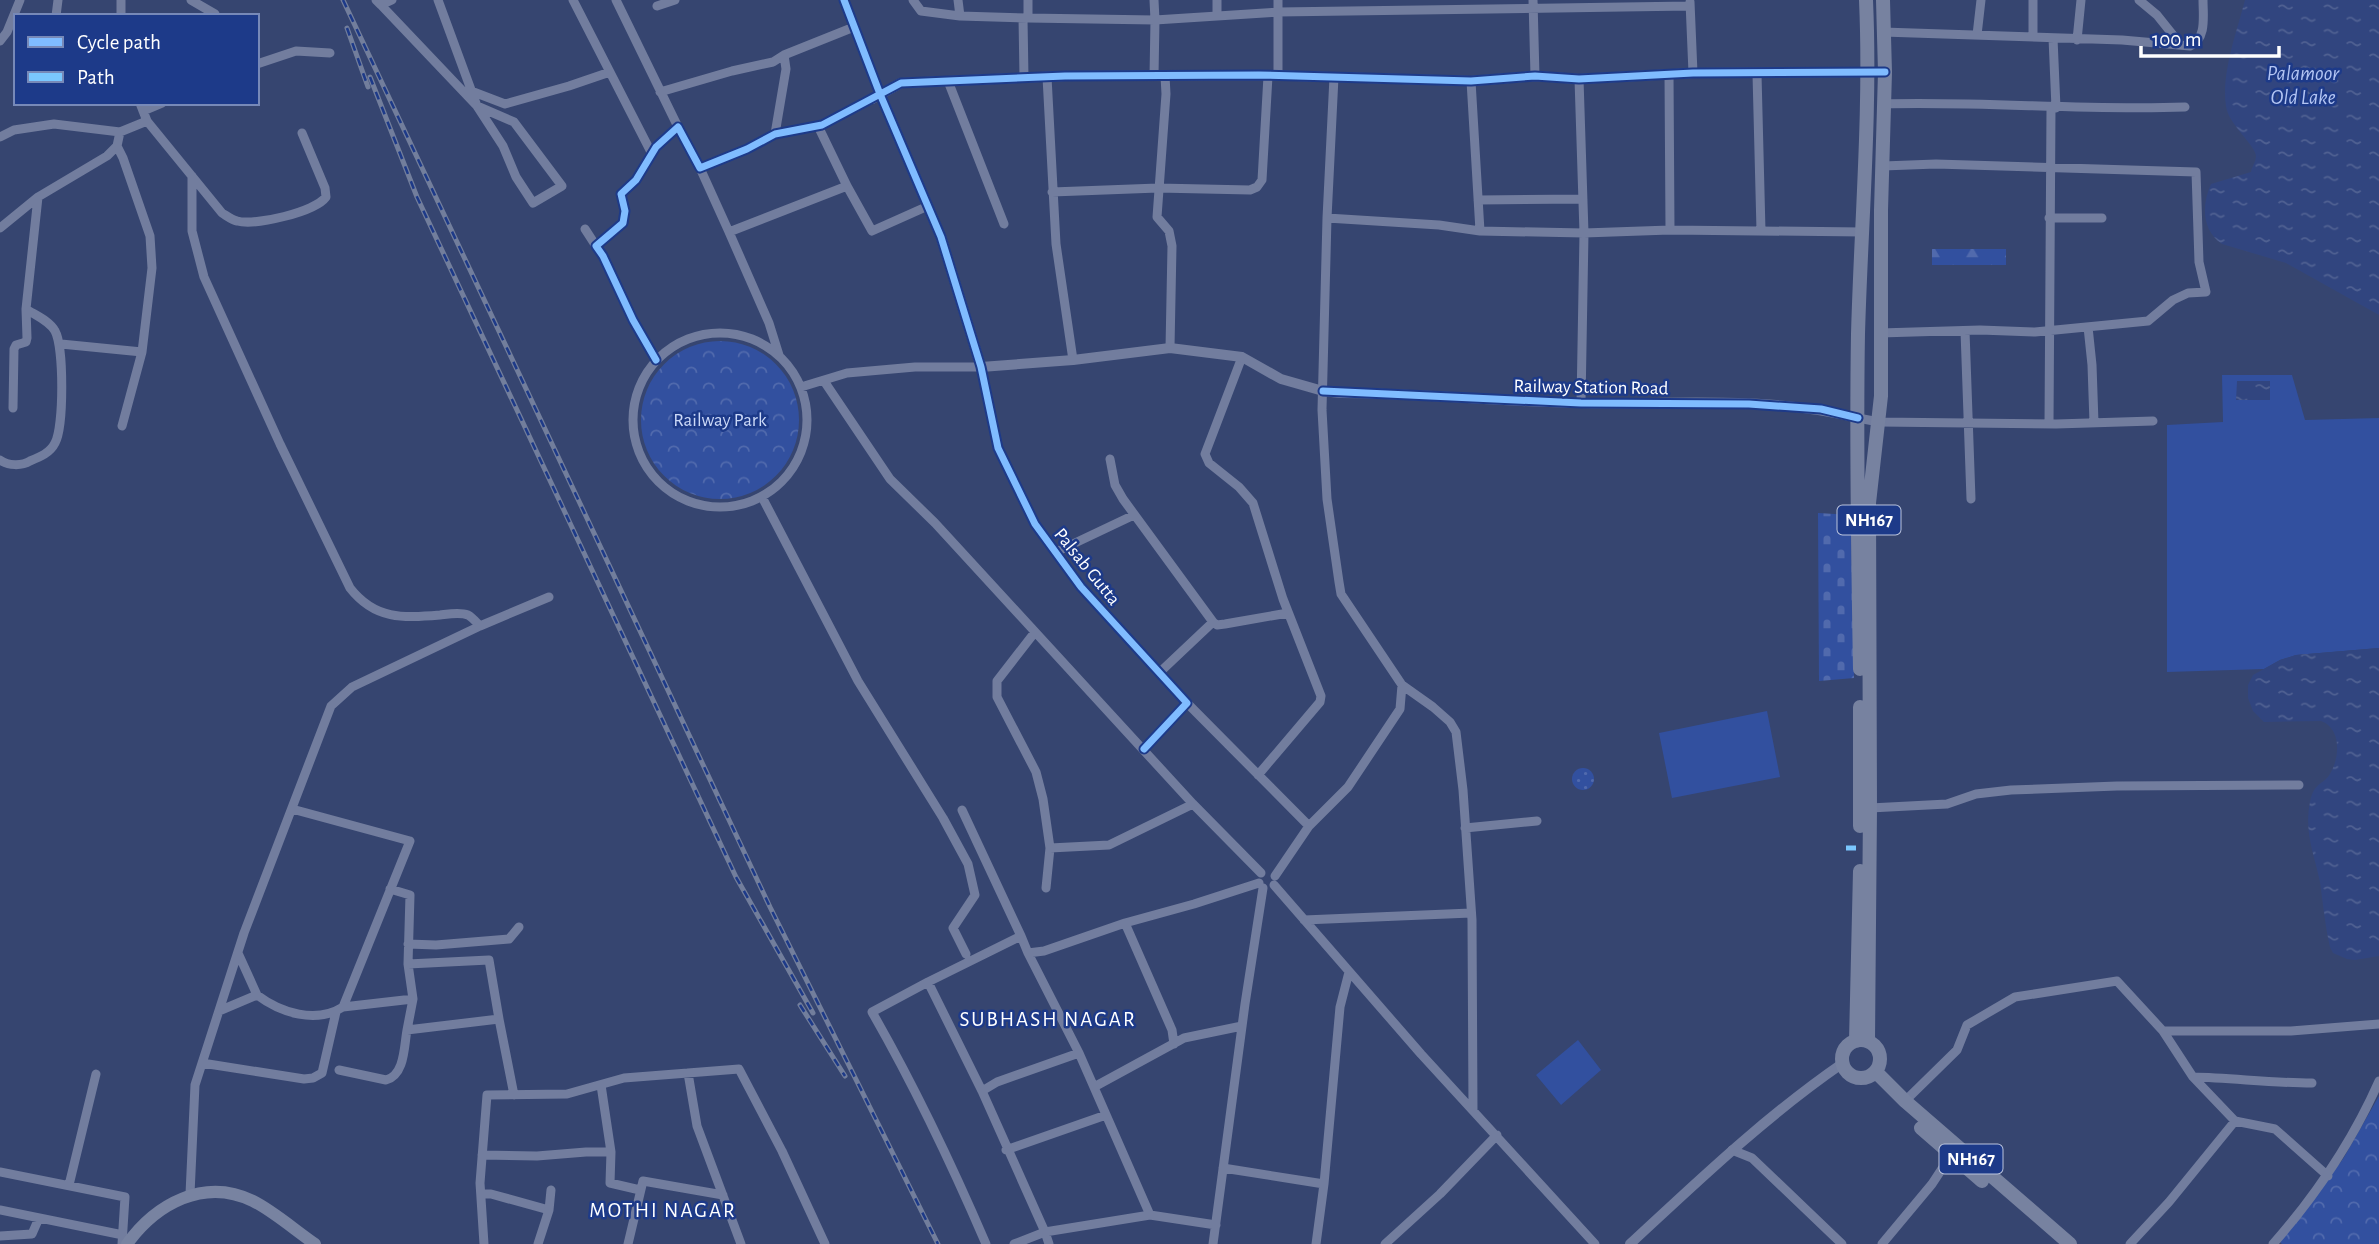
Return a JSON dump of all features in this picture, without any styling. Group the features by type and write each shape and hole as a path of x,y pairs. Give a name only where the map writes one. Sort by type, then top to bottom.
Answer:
{"highway":[{"name":"NH167","path":"1862,1041 1858,334 1869,72 1866,0"},
{"name":"NH167","path":"1862,1041 1870,808 1869,503 1881,396 1885,72 1882,0"},
{"name":"NH167","path":"1862,1041 1873,1044 1880,1054 1879,1066 1872,1074 1858,1078 1848,1073 1843,1063 1844,1052 1862,1041"},
{"name":"NH167","path":"1872,1074 2070,1244"},
{"name":"NH167","path":"1872,1074 1901,1110 2055,1244"}],"main road":[{"path":"124,1241 166,1206 190,1194 221,1192 253,1201 315,1244"}],"street":[{"path":"191,0 215,14"},
{"path":"379,2 392,0"},
{"path":"379,2 477,106 503,146 516,177 533,203 562,186 514,122 477,106 438,0"},
{"path":"573,0 652,154"},
{"path":"616,0 700,168 769,323 779,355 801,387 807,407 803,449 793,468 779,484 762,497 738,506 712,507 687,501 667,490 652,474 640,455 634,433 633,411 638,389 656,360 677,343 703,333 730,332 756,339 779,355"},
{"path":"657,6 675,0"},
{"path":"844,0 876,97 941,237 981,367"},
{"path":"913,0 921,11 960,16 1155,20 1467,4 1690,3 1693,73"},
{"path":"958,0 960,16"},
{"path":"1024,78 1028,0"},
{"path":"1154,0 1160,76 1166,94 1157,217 1169,231 1172,246 1170,348"},
{"path":"1217,0 1217,16"},
{"path":"1052,192 1158,188 1250,190 1257,187 1262,180 1278,0"},
{"path":"1976,35 1980,0"},
{"path":"2032,37 2033,0"},
{"path":"2077,40 2081,0"},
{"path":"2139,0 2157,15 2181,45"},
{"path":"1883,32 2195,44 2200,38 2203,23 2203,0"},
{"path":"1533,4 1535,76"},
{"path":"0,41 8,32 14,16"},
{"path":"660,92 773,62 854,27"},
{"path":"2049,424 2049,218 2053,38"},
{"path":"259,63 296,51 330,53"},
{"path":"775,134 786,69 784,55"},
{"path":"471,91 505,104 610,72"},
{"path":"700,168 775,134 818,126 901,83 1160,76 1471,81 1535,76 1579,79 1693,73 1885,72"},
{"path":"1669,74 1670,230"},
{"path":"1757,74 1761,231"},
{"path":"1047,77 1056,244 1073,360"},
{"path":"1334,77 1323,391 1327,499 1341,594 1402,685 1433,707 1450,722 1456,732 1471,913 1473,1110"},
{"path":"1579,79 1584,233 1581,403"},
{"path":"948,81 1004,225"},
{"path":"1471,81 1479,231"},
{"path":"1883,104 2053,108 2185,107"},
{"path":"142,107 147,121 222,213 235,221 276,218 318,205 326,197 325,188 302,133"},
{"path":"0,137 14,130 54,124 120,132 147,121"},
{"path":"818,126 872,231 928,206"},
{"path":"596,246 624,223 625,211 621,194 636,180 656,147 678,127"},
{"path":"0,228 38,197 107,156 117,146 120,132"},
{"path":"117,146 150,236 152,249 150,292 142,352 122,426"},
{"path":"1880,333 2048,331 2148,321 2173,300 2188,293 2206,292 2199,262 2196,172 1936,164 1883,166"},
{"path":"192,176 192,231 204,277 280,444 351,588 362,603 384,615 469,615 480,626"},
{"path":"729,232 847,186"},
{"path":"13,408 14,349 16,345 26,342 26,309 38,197"},
{"path":"1478,200 1583,199"},
{"path":"1327,218 1439,225 1479,231 1863,232"},
{"path":"2049,218 2102,218"},
{"path":"585,229 603,256 633,320 656,360"},
{"path":"0,460 5,464 26,464 48,453 56,443 61,427 61,344 51,325 26,309"},
{"path":"2088,327 2094,423"},
{"path":"1965,331 1971,499"},
{"path":"61,344 142,352"},
{"path":"801,387 847,373 915,366 981,367 1073,360 1170,348 1242,357 1205,454 1209,463 1239,487 1253,503 1288,613 1321,696 1320,702 1258,775"},
{"name":"Railway Station Road","path":"1242,357 1281,379 1323,391 1581,403 1749,404 1821,408 1858,418"},
{"name":"Palsab Gutta","path":"981,367 998,448 1035,524 1082,587 1159,673 1309,826"},
{"path":"824,382 890,480 935,523 1267,888 1309,826 1348,786 1401,709 1402,685"},
{"path":"1858,418 1879,422 2049,424 2153,421"},
{"path":"1110,459 1115,485 1213,622 1217,625 1226,624 1288,613"},
{"path":"762,497 858,681 968,863 975,895 953,928 966,954"},
{"path":"1056,552 1134,515"},
{"path":"190,1194 195,1085 238,953 331,706 352,687 480,626 550,597"},
{"path":"1159,673 1213,622"},
{"path":"1035,632 997,681 997,689 998,697 1036,772 1043,799 1050,848 1046,888"},
{"path":"1143,749 1187,703"},
{"path":"1870,808 1947,804 1976,794 2025,790 2117,786 2299,785"},
{"path":"1050,848 1110,845 1193,804"},
{"path":"202,1063 304,1079 318,1077 322,1073 340,1009 410,841 292,809"},
{"path":"962,810 1028,953 1079,1053 1150,1214"},
{"path":"1465,828 1537,821"},
{"path":"1028,953 1044,951 1125,923 1194,904 1261,881 1270,871 1274,881 1304,920 1349,972 1595,1244"},
{"path":"1213,1244 1261,881"},
{"path":"339,1070 386,1080 392,1078 399,1069 413,999 408,964 410,895 390,889"},
{"path":"1304,920 1471,913"},
{"path":"1125,923 1172,1030 1174,1044"},
{"path":"408,944 436,945 509,939 519,927"},
{"path":"986,1244 955,1171 910,1078 872,1012 1021,936"},
{"path":"238,953 257,995 274,1007 295,1014 413,999"},
{"path":"408,964 489,960 514,1095"},
{"path":"1315,1244 1324,1184 1340,1007 1349,972"},
{"path":"1905,1101 1957,1050 1967,1025 2015,997 2117,981 2163,1031 2193,1077 2235,1121 2275,1129 2328,1176"},
{"path":"928,982 982,1091 1049,1244"},
{"path":"219,1011 257,995"},
{"path":"407,1030 499,1019"},
{"path":"2163,1031 2291,1031 2379,1024"},
{"path":"1094,1087 1184,1038 1242,1026"},
{"path":"982,1091 998,1082 1079,1053"},
{"path":"1630,1244 1732,1150 1796,1096 1843,1063"},
{"path":"484,1244 481,1194 487,1095 567,1094 624,1078 739,1069 825,1244"},
{"path":"688,1073 696,1126 741,1244"},
{"path":"69,1185 96,1074"},
{"path":"2193,1077 2312,1083"},
{"path":"2275,1243 2328,1176 2366,1111 2379,1081"},
{"path":"601,1085 611,1152 610,1183 640,1190"},
{"path":"1006,1150 1106,1115"},
{"path":"2130,1244 2169,1202 2235,1121"},
{"path":"1385,1244 1440,1194 1497,1135"},
{"path":"1732,1150 1752,1158 1842,1244"},
{"path":"482,1155 537,1156 611,1152"},
{"path":"1882,1244 1932,1184 1951,1155"},
{"path":"1223,1168 1324,1184"},
{"path":"0,1172 125,1197 124,1241 0,1210"},
{"path":"628,1244 643,1181 723,1195"},
{"path":"538,1244 551,1190"},
{"path":"481,1194 491,1194 548,1210"},
{"path":"1014,1244 1045,1232 1150,1214 1216,1225"},
{"path":"0,1236 25,1239 32,1234 39,1218"}],"green space":[{"path":"1932,249 2006,249 2006,265 1932,265"},
{"name":"Railway Park","path":"720,341 750,347 776,364 793,390 799,420 793,450 776,476 750,493 720,499 690,493 664,476 647,450 641,420 647,390 664,364 690,347"},
{"path":"2222,375 2292,375 2305,420 2379,418 2379,648 2296,655 2264,669 2167,672 2167,425 2223,422"},
{"path":"1818,513 1851,515 1854,678 1819,681"},
{"path":"1767,711 1780,777 1672,798 1659,733"},
{"path":"1583,768 1591,771 1594,779 1591,787 1583,790 1575,787 1572,779 1575,771"},
{"path":"1578,1040 1601,1070 1561,1105 1536,1075"},
{"path":"2379,1096 2379,1244 2282,1244 2279,1241 2343,1159"}],"water":[{"name":"Palamoor Old Lake","path":"2245,0 2379,0 2379,315 2286,263 2222,244 2210,232 2205,208 2211,184 2251,172 2256,158 2252,146 2228,113 2225,94 2231,53"},
{"path":"2237,381 2270,381 2270,400 2236,400"},
{"path":"2379,648 2379,956 2355,960 2333,953 2330,947 2309,833 2310,802 2317,787 2329,776 2334,766 2337,751 2335,736 2328,725 2321,721 2264,722 2253,711 2248,698 2248,685 2253,675 2280,660 2296,655"}],"railway":[{"path":"343,0 770,907 938,1244"},
{"path":"347,28 368,87"},
{"path":"370,77 417,197 736,877 813,1013"},
{"path":"800,1005 845,1076"}],"marked path":[{"path":"1846,848 1860,848"}],"cycle path":[{"path":"844,0 880,94 941,237 981,367 998,448 1035,524 1081,587 1187,703 1144,749"},
{"path":"656,360 596,246 623,223 625,211 621,194 636,180 656,147 678,127 700,168 747,149 775,134 822,125 901,83 1065,76 1259,75 1471,81 1535,76 1579,79 1693,73 1885,72"},
{"path":"1323,391 1581,403 1749,404 1821,409 1858,418"}],"district":[{"name":"SUBHASH NAGAR","path":"1048,1019"},
{"name":"MOTHI NAGAR","path":"663,1210"}]}
